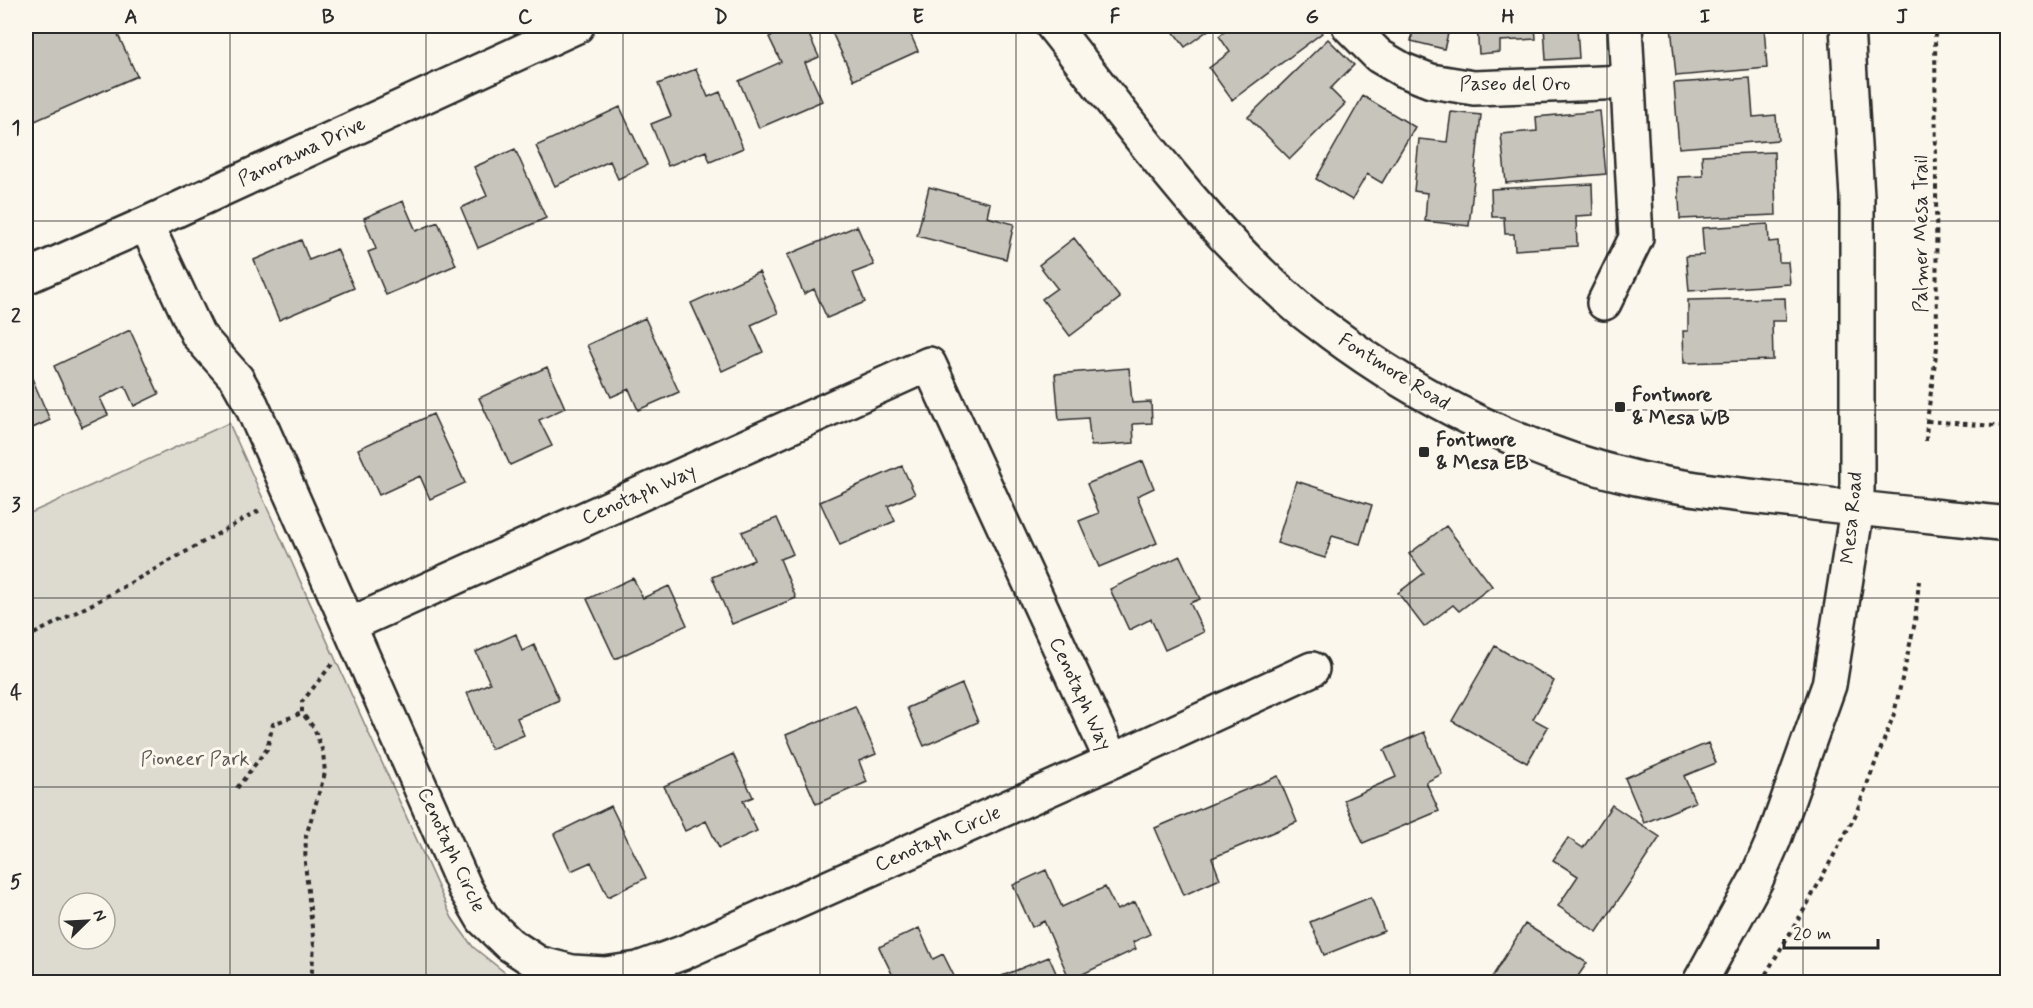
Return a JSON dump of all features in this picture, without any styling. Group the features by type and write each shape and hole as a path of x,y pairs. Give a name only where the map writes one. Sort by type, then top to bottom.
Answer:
{"street":[{"name":"Panorama Drive","path":"26,277 577,26"},
{"name":"Fontmore Road","path":"1053,26 1192,202 1242,254 1295,305 1354,350 1449,408 1508,435 1571,459 1634,478 1698,490 2007,524"},
{"name":"Paseo del Oro","path":"1349,26 1379,56 1403,70 1431,81 1474,88 1627,82"},
{"path":"1604,303 1636,238 1625,26"},
{"name":"Mesa Road","path":"1700,982 1756,880 1774,839 1829,685 1857,509 1857,196 1847,26"},
{"name":"Cenotaph Circle","path":"146,224 198,334 237,379 251,404 465,888 483,919 509,944 538,963 572,972 605,974 638,969 681,953 1112,761 1312,669"},
{"name":"Cenotaph Way","path":"349,625 940,356 1112,761"}],"path":[{"name":"Palmer Mesa Trail","path":"1926,441 1937,347 1935,26"},
{"path":"1927,421 2007,427"},
{"path":"26,638 100,600 263,509"},
{"path":"1761,982 1808,903 1855,816 1894,714 1915,622 1919,581"},
{"path":"311,982 314,946 305,863 306,836 325,773 323,752 314,728 302,713 302,702 332,663"},
{"path":"237,788 267,749 273,723 302,713"}],"green space":[{"name":"Pioneer Park","path":"229,423 452,918 473,947 513,979 512,982 26,982 26,515"}],"building":[{"path":"26,26 114,26 137,76 35,121 26,98"},
{"path":"794,26 805,26 819,57 805,63 822,101 759,128 739,81 781,62 769,37"},
{"path":"829,26 907,26 918,51 854,80"},
{"path":"1169,26 1214,26 1185,47"},
{"path":"1233,26 1317,26 1322,33 1232,100 1209,68 1230,52 1219,36"},
{"path":"1414,26 1450,26 1444,49 1411,41"},
{"path":"1477,26 1535,26 1536,39 1500,41 1500,52 1479,54"},
{"path":"1544,26 1605,26 1577,28 1579,58 1546,60"},
{"path":"1671,26 1764,26 1767,68 1676,76"},
{"path":"1328,39 1354,65 1330,89 1345,104 1290,159 1248,117"},
{"path":"696,69 708,97 720,92 743,148 710,162 706,151 668,166 651,124 671,116 658,84"},
{"path":"1750,78 1753,117 1776,115 1778,140 1679,148 1674,83"},
{"path":"1363,96 1415,127 1382,183 1367,174 1352,200 1316,179"},
{"path":"620,107 647,165 618,179 610,161 555,186 536,146"},
{"path":"1600,111 1606,174 1506,183 1501,134 1537,131 1536,117"},
{"path":"1451,112 1481,115 1469,226 1425,221 1427,193 1414,191 1419,139 1447,142"},
{"path":"515,149 546,218 478,248 461,208 487,196 474,167"},
{"path":"1774,152 1776,215 1680,219 1678,177 1703,176 1702,155"},
{"path":"1592,184 1593,215 1576,216 1577,246 1515,250 1514,234 1505,234 1504,217 1492,217 1491,189"},
{"path":"929,187 990,203 987,217 1014,224 1006,259 917,236"},
{"path":"403,201 416,231 438,222 456,265 386,295 368,252 376,249 364,218"},
{"path":"1768,224 1769,242 1778,241 1779,262 1788,262 1790,284 1689,291 1686,256 1704,255 1702,228"},
{"path":"857,226 874,265 853,273 865,302 827,318 814,289 804,294 787,255"},
{"path":"1074,238 1120,298 1070,336 1042,299 1057,288 1039,265"},
{"path":"301,240 309,260 337,249 354,288 279,320 254,260"},
{"path":"759,272 778,313 751,325 763,352 722,371 691,303"},
{"path":"1785,298 1786,321 1772,321 1773,360 1684,363 1683,331 1688,331 1688,300"},
{"path":"645,318 679,392 638,410 629,389 611,397 587,345"},
{"path":"130,330 159,394 134,406 125,386 100,398 108,415 82,427 54,366"},
{"path":"547,367 565,408 539,420 552,446 510,465 479,398"},
{"path":"1129,368 1132,403 1151,402 1152,423 1133,424 1134,443 1091,446 1088,418 1059,420 1055,374"},
{"path":"28,369 50,420 26,431 26,370"},
{"path":"433,414 465,483 430,499 420,476 379,495 358,449"},
{"path":"1143,461 1154,488 1137,496 1157,543 1099,567 1079,521 1099,513 1087,484"},
{"path":"902,466 915,494 888,506 895,521 840,545 820,502"},
{"path":"1296,481 1372,505 1360,544 1332,536 1325,558 1277,543"},
{"path":"777,518 793,554 780,559 796,598 732,624 712,577 754,560 742,532"},
{"path":"1446,526 1492,586 1459,611 1453,605 1424,627 1398,593 1424,573 1409,554"},
{"path":"1180,556 1200,599 1190,603 1204,632 1165,650 1151,619 1129,630 1110,589"},
{"path":"633,578 643,598 669,586 687,625 615,659 587,599"},
{"path":"516,634 522,651 534,645 559,700 517,718 524,735 491,749 467,693 490,683 476,652"},
{"path":"1495,646 1554,681 1533,719 1548,727 1527,763 1452,721"},
{"path":"962,684 978,722 924,746 907,708"},
{"path":"855,706 876,754 859,761 867,782 816,804 786,735"},
{"path":"1424,732 1442,774 1426,782 1439,811 1363,843 1344,800 1396,777 1384,750"},
{"path":"1708,743 1716,763 1684,776 1695,802 1644,823 1625,778"},
{"path":"733,754 753,797 743,801 757,831 719,848 706,821 685,831 664,786"},
{"path":"1278,776 1297,822 1212,858 1220,879 1184,895 1155,828"},
{"path":"1612,805 1660,837 1597,932 1558,906 1578,876 1553,860 1568,838 1583,848"},
{"path":"611,806 646,878 608,897 591,862 571,871 554,834"},
{"path":"1046,870 1062,907 1105,887 1117,910 1135,902 1150,934 1133,942 1136,949 1070,980 1044,921 1032,927 1013,885"},
{"path":"1371,897 1384,931 1324,955 1310,922"},
{"path":"1525,924 1587,963 1574,982 1489,982"},
{"path":"919,928 933,959 943,954 957,982 880,982 893,976 879,947"},
{"path":"1049,957 1060,982 1005,982 1002,976"}],"place":[{"name":"Fontmore & Mesa WB","path":"1620,407"},
{"name":"Fontmore & Mesa EB","path":"1424,452"}]}
